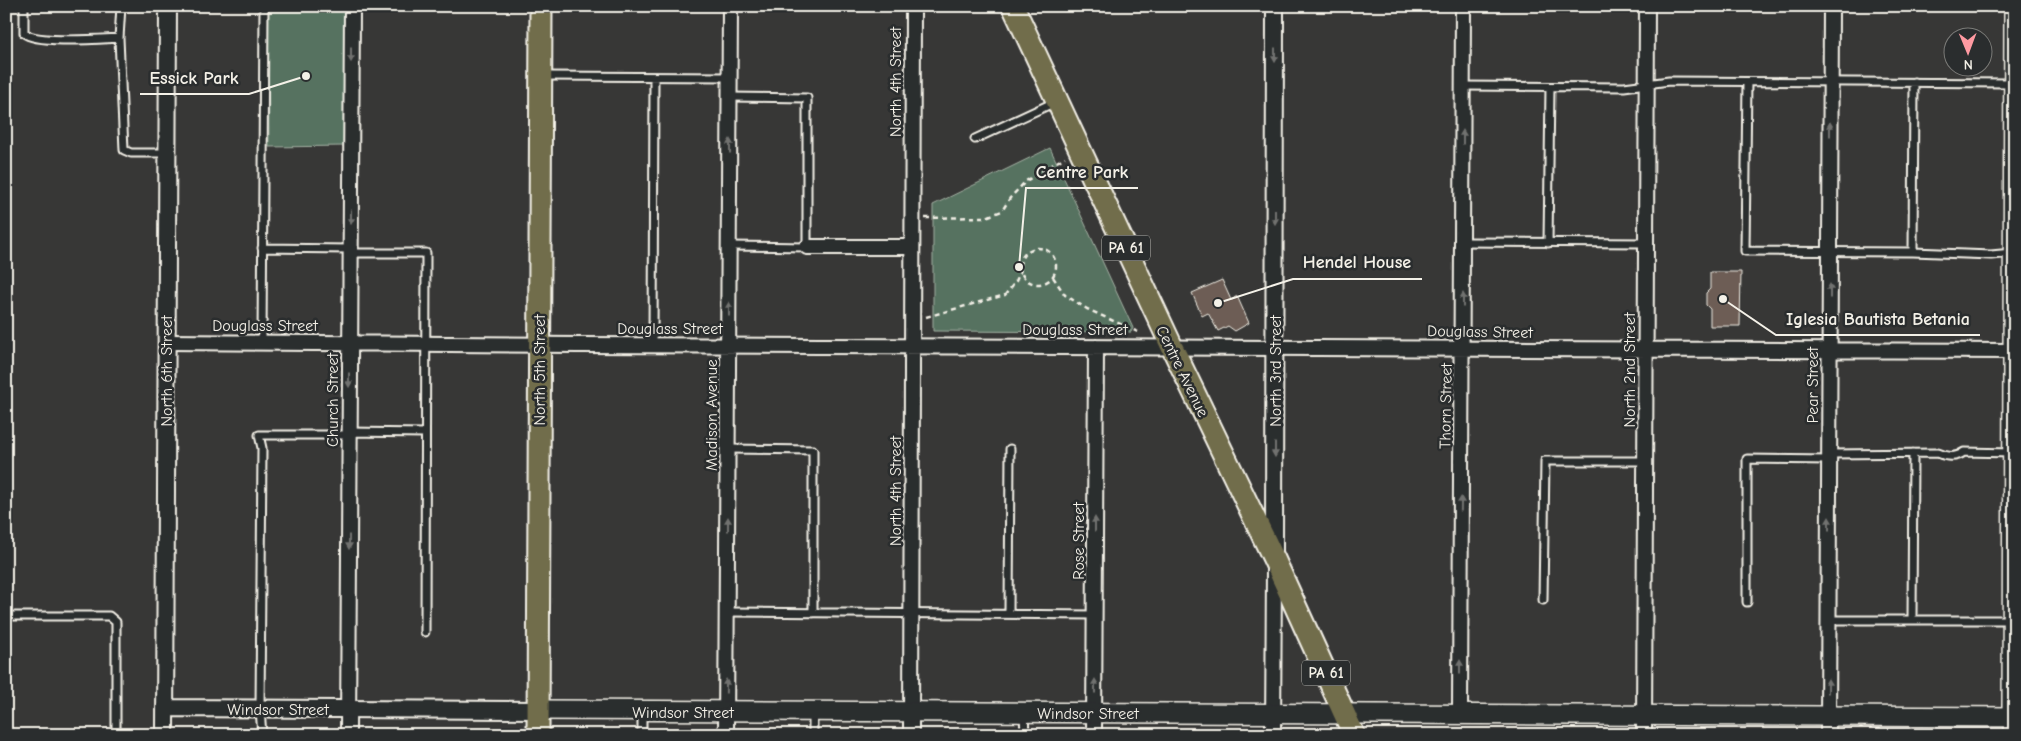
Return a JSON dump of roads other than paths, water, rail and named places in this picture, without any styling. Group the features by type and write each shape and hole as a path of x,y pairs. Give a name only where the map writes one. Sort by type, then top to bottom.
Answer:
{"main road":[{"name":"North 5th Street","path":"538,735 541,6"},
{"name":"Centre Avenue","path":"1013,6 1172,347 1274,559 1354,735"},
{"path":"2013,723 2014,6"},
{"name":"Windsor Street","path":"538,710 1460,715 1644,725 1828,726 2013,723"}],"street":[{"name":"North 6th Street","path":"165,735 168,6"},
{"name":"Church Street","path":"348,735 352,6"},
{"name":"Madison Avenue","path":"726,735 730,6"},
{"name":"North 4th Street","path":"911,735 913,6"},
{"name":"North 3rd Street","path":"1273,735 1275,6"},
{"name":"Thorn Street","path":"1460,715 1463,6"},
{"name":"North 2nd Street","path":"1644,725 1647,6"},
{"name":"Pear Street","path":"1828,726 1831,6"},
{"path":"807,247 912,247"},
{"name":"Douglass Street","path":"166,342 653,346 2014,351"},
{"name":"Rose Street","path":"1094,735 1096,347"},
{"name":"Windsor Street","path":"165,708 538,710"}],"lane":[{"path":"24,6 24,34 29,38 118,38"},
{"path":"121,6 118,38 124,150 131,153 167,153"},
{"path":"262,342 264,6"},
{"path":"541,76 730,77"},
{"path":"653,346 654,76"},
{"path":"1463,86 1624,87 1669,81 2014,83"},
{"path":"1747,82 1745,251 1914,252 1991,255 2014,253"},
{"path":"1914,82 1914,252"},
{"path":"1548,243 1550,87"},
{"path":"730,97 807,98 807,247 730,246"},
{"path":"975,139 1057,101"},
{"path":"1463,242 1647,243"},
{"path":"262,248 426,253 424,632"},
{"path":"262,735 260,709 262,448 259,435 425,433"},
{"path":"728,449 813,450 813,613"},
{"path":"1009,614 1010,449"},
{"path":"1746,602 1747,459 1913,453 1938,453 1944,456 1959,456 1964,452 2013,450"},
{"path":"1912,620 1913,453"},
{"path":"1543,600 1545,460 1646,461"},
{"path":"727,612 1095,614"},
{"path":"6,616 109,616 116,622 116,735"},
{"path":"1828,620 2013,620"},
{"path":"642,711 642,735"},
{"path":"813,712 813,735"},
{"path":"1024,713 1025,735"}],"place":[{"name":"Essick Park","path":"306,76"},
{"name":"Centre Park","path":"1019,267"},
{"name":"Iglesia Bautista Betania","path":"1723,299"},
{"name":"Hendel House","path":"1218,303"}]}
